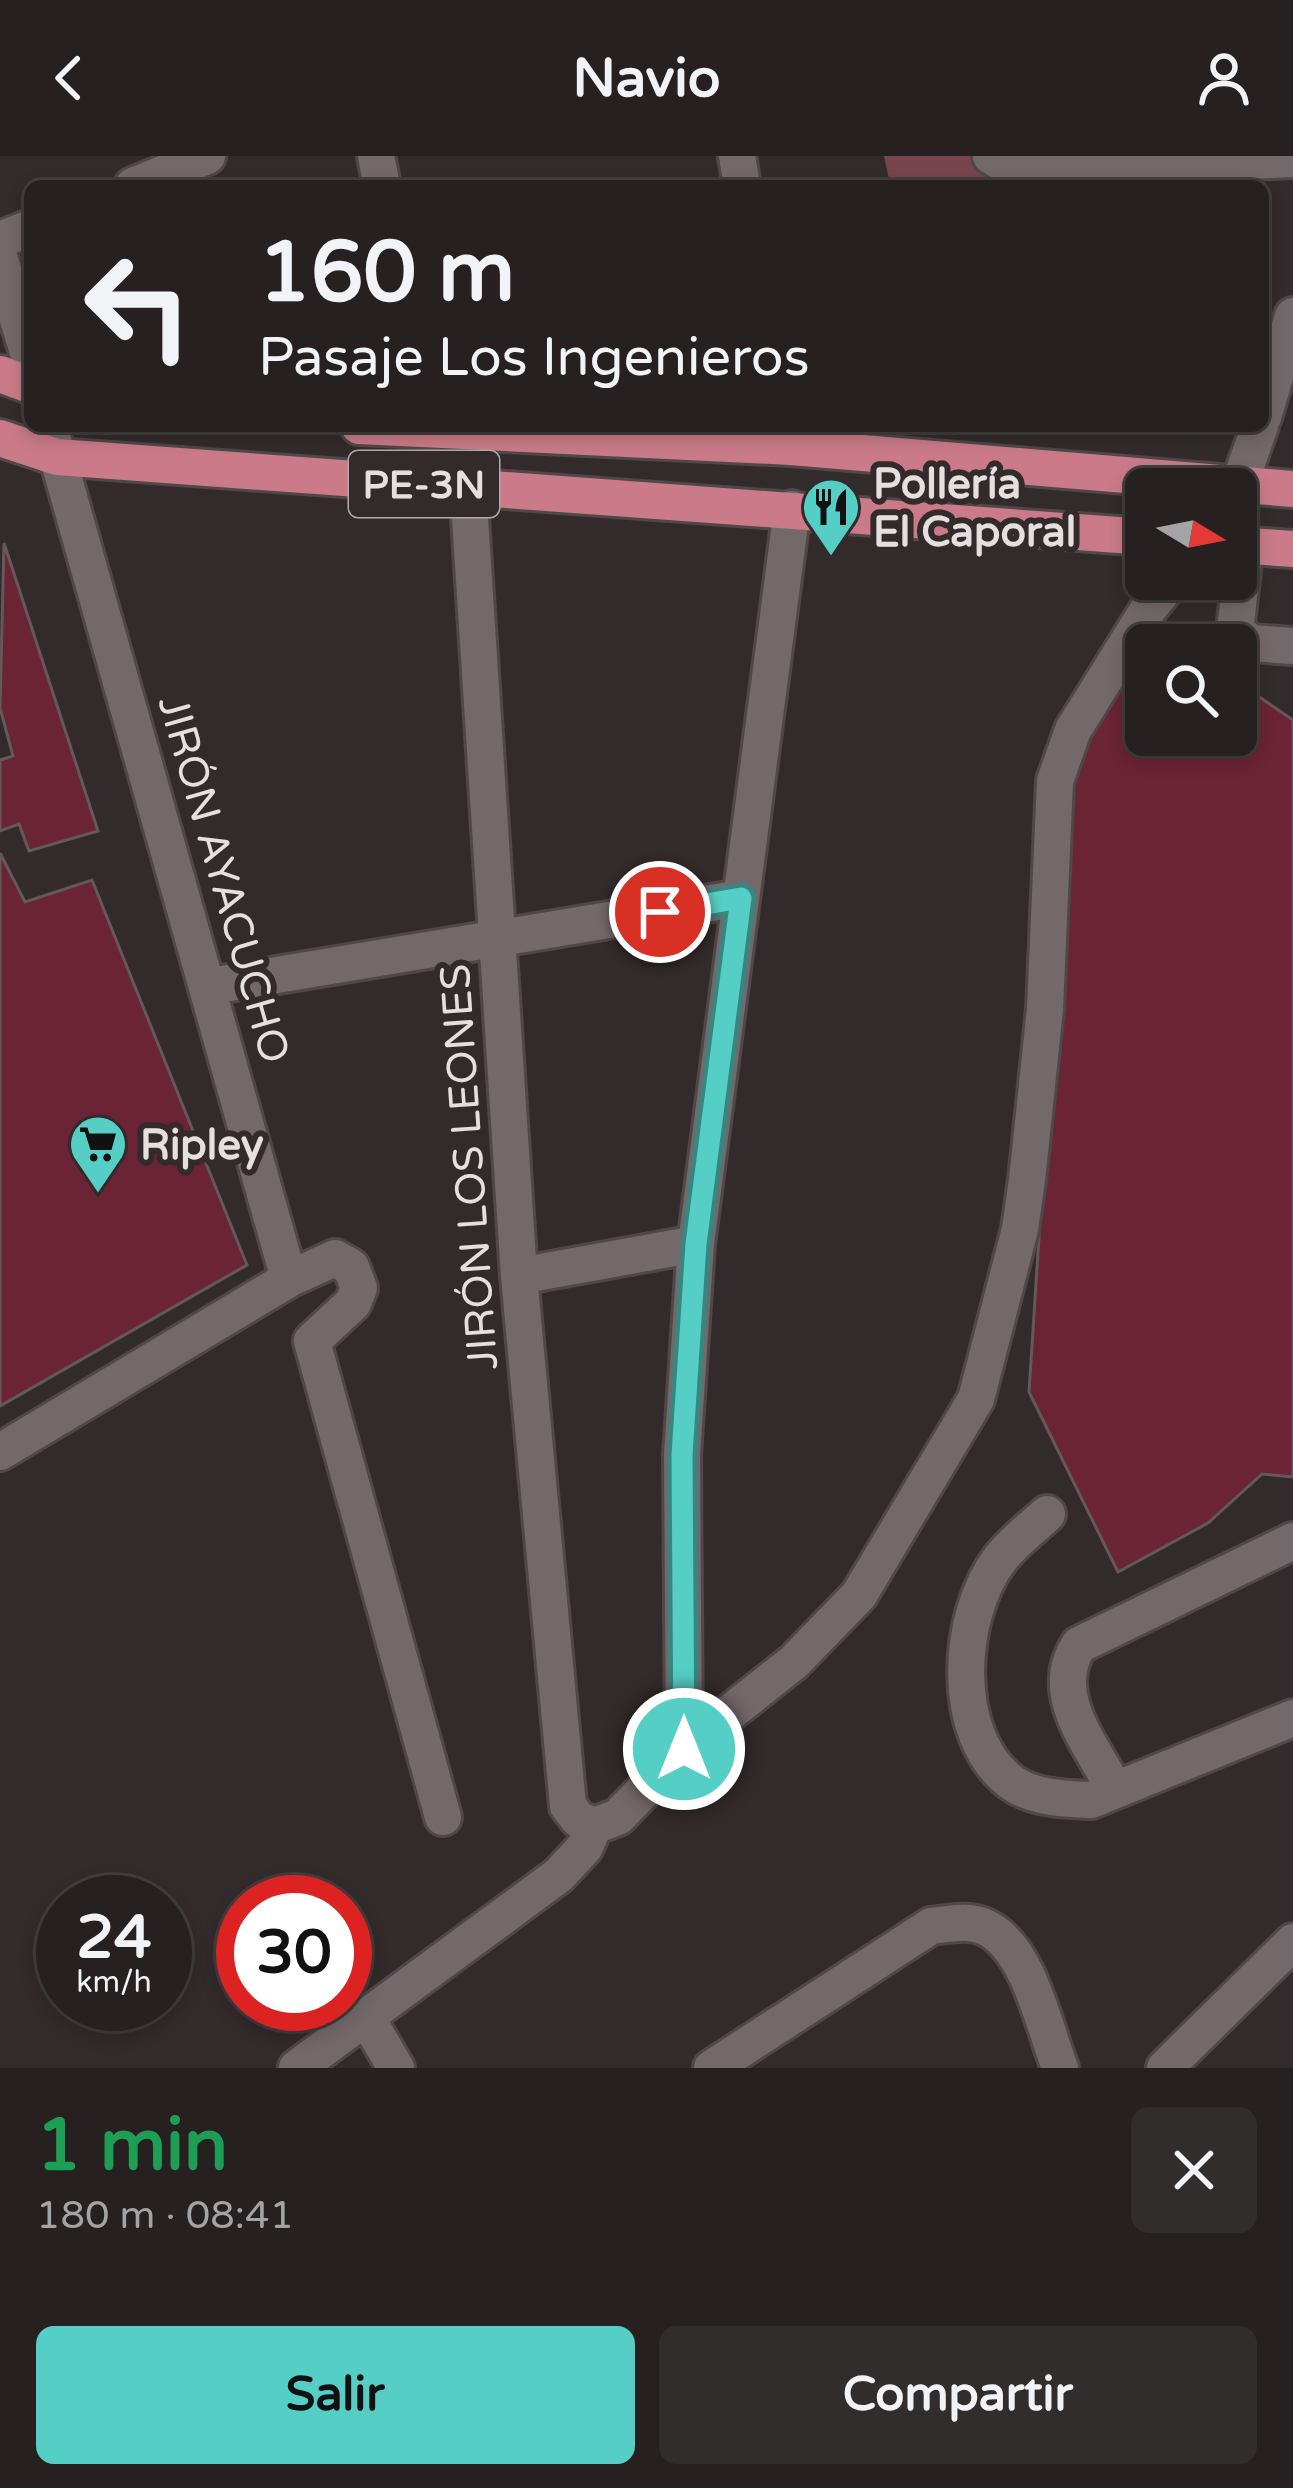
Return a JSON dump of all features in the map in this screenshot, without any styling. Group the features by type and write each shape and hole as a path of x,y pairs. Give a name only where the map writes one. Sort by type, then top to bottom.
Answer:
{"highway":[{"name":"PE-3N","path":"583,432 789,436 1125,476"},
{"name":"PE-3N","path":"0,438 468,487 1125,535"},
{"name":"PE-3N","path":"1257,490 1293,490"},
{"path":"1257,546 1293,549"}],"street":[{"path":"149,180 207,156"},
{"path":"991,156 1017,171 1292,161"},
{"path":"0,260 24,339"},
{"path":"1269,397 1293,316"},
{"path":"1246,468 1258,432"},
{"name":"JIRÓN AYACUCHO","path":"53,441 211,986 290,1280"},
{"name":"JIRÓN LOS LEONES","path":"468,487 519,1276 568,1806 578,1819 594,1826"},
{"path":"684,1749 682,1455 696,1244 792,508"},
{"path":"372,2014 559,1875 585,1847 594,1826 618,1817 684,1749 794,1662 860,1595 976,1399 1021,1229 1045,1009 1055,781 1073,730 1156,600"},
{"path":"1257,644 1293,646"},
{"path":"211,986 741,898"},
{"path":"519,1276 696,1244"},
{"path":"0,1452 290,1280 335,1258 351,1267 358,1288 353,1303 312,1341 443,1817"},
{"path":"1047,1514 999,1560 965,1648 966,1699 988,1757 1012,1783 1055,1799 1091,1800 1293,1718"},
{"path":"1115,1790 1065,1694 1067,1664 1079,1645 1292,1544"},
{"path":"712,2068 932,1926 967,1922 989,1928 1009,1947 1060,2068"},
{"path":"1166,2068 1293,1942"},
{"path":"372,2028 396,2068"},
{"path":"297,2068 348,2031"}],"shaded area":[{"path":"884,156 982,156 987,180 889,180"}],"building":[{"path":"4,543 98,831 29,851 19,824 0,831 0,760 13,756 0,708"},
{"path":"1125,662 1125,756 1257,756 1257,695 1293,720 1293,1477 1262,1474 1208,1523 1118,1572 1029,1392 1071,742"},
{"path":"0,853 25,902 92,880 247,1265 0,1406"}],"place":[{"name":"Pollería El Caporal","path":"831,558"},
{"name":"Ripley","path":"98,1195"}],"route":[{"path":"660,912 741,898 696,1244 682,1455 684,1749"}]}
